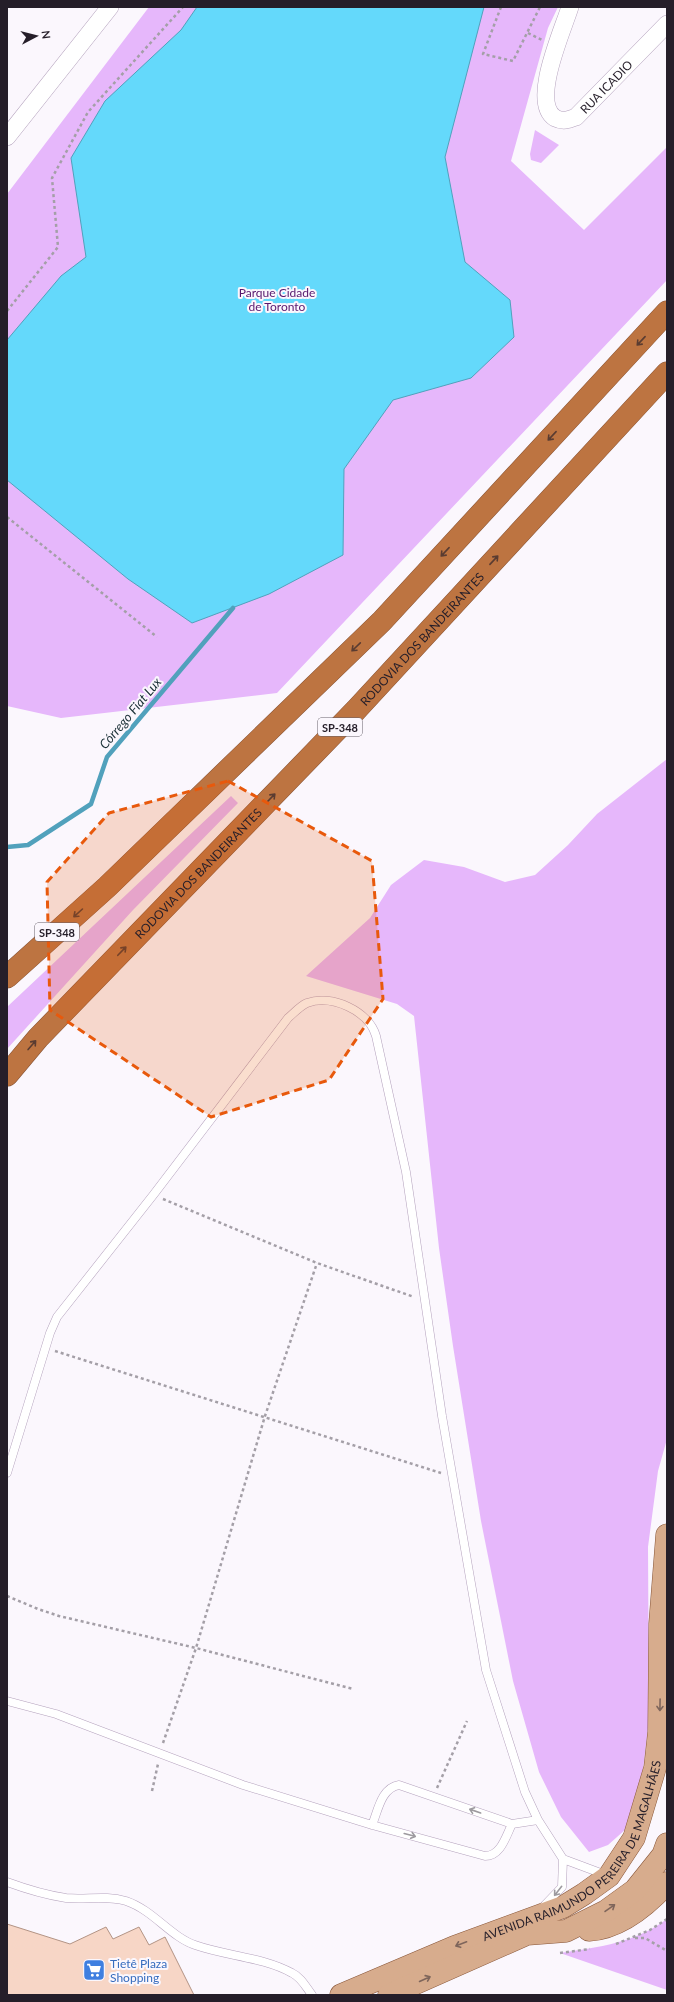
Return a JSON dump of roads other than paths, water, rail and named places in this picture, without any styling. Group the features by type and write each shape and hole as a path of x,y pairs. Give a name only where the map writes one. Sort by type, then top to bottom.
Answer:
{"highway":[{"name":"SP-348","path":"7,977 107,886 382,621 667,312"},
{"name":"RODOVIA DOS BANDEIRANTES","path":"7,1075 49,1027 356,710 667,373"}],"main road":[{"name":"AVENIDA RAIMUNDO PEREIRA DE MAGALHÃES","path":"341,1995 365,1990 454,1947 563,1907 609,1876 634,1838 655,1768 659,1732 664,1651 661,1617 667,1535"},
{"path":"659,1732 667,1769"},
{"name":"AVENIDA RAIMUNDO PEREIRA DE MAGALHÃES","path":"389,1995 527,1934 566,1931 606,1911 635,1890 663,1855 667,1844"},
{"path":"566,1931 596,1929 611,1925 637,1911 649,1902 667,1883"}],"street":[{"path":"7,137 110,7"},
{"name":"RUA ICADIO","path":"570,7 547,80 545,94 546,106 552,115 560,120 568,121 576,117 667,24"}],"lane":[{"path":"7,1473 45,1348 57,1317 154,1194 288,1018 306,1004 322,1000 334,1002 360,1013 370,1022 375,1030 406,1172 424,1301 486,1670 525,1792 538,1820 563,1859 562,1887 546,1902 536,1916"},
{"path":"7,1701 56,1714 97,1731 160,1753 243,1785 372,1825 487,1856 498,1850 512,1824"},
{"path":"372,1825 385,1794 391,1788 396,1786 405,1786 512,1824 538,1820"},
{"path":"563,1859 609,1876"},
{"path":"7,1882 36,1892 66,1898 109,1897 128,1902 146,1910 182,1938 195,1945 239,1955 292,1973 303,1982 312,1995"}],"water":[{"name":"Parque Cidade de Toronto","path":"197,7 484,7 445,157 465,262 510,300 514,337 471,378 393,400 344,469 343,555 269,594 192,623 128,579 7,480 7,340 61,276 86,257 71,158 105,101 181,30"}],"waterway":[{"name":"Córrego Fiat Lux","path":"7,847 28,845 91,804 107,757 233,608"}],"place":[{"name":"Tietê Plaza Shopping","path":"94,1970"}]}
